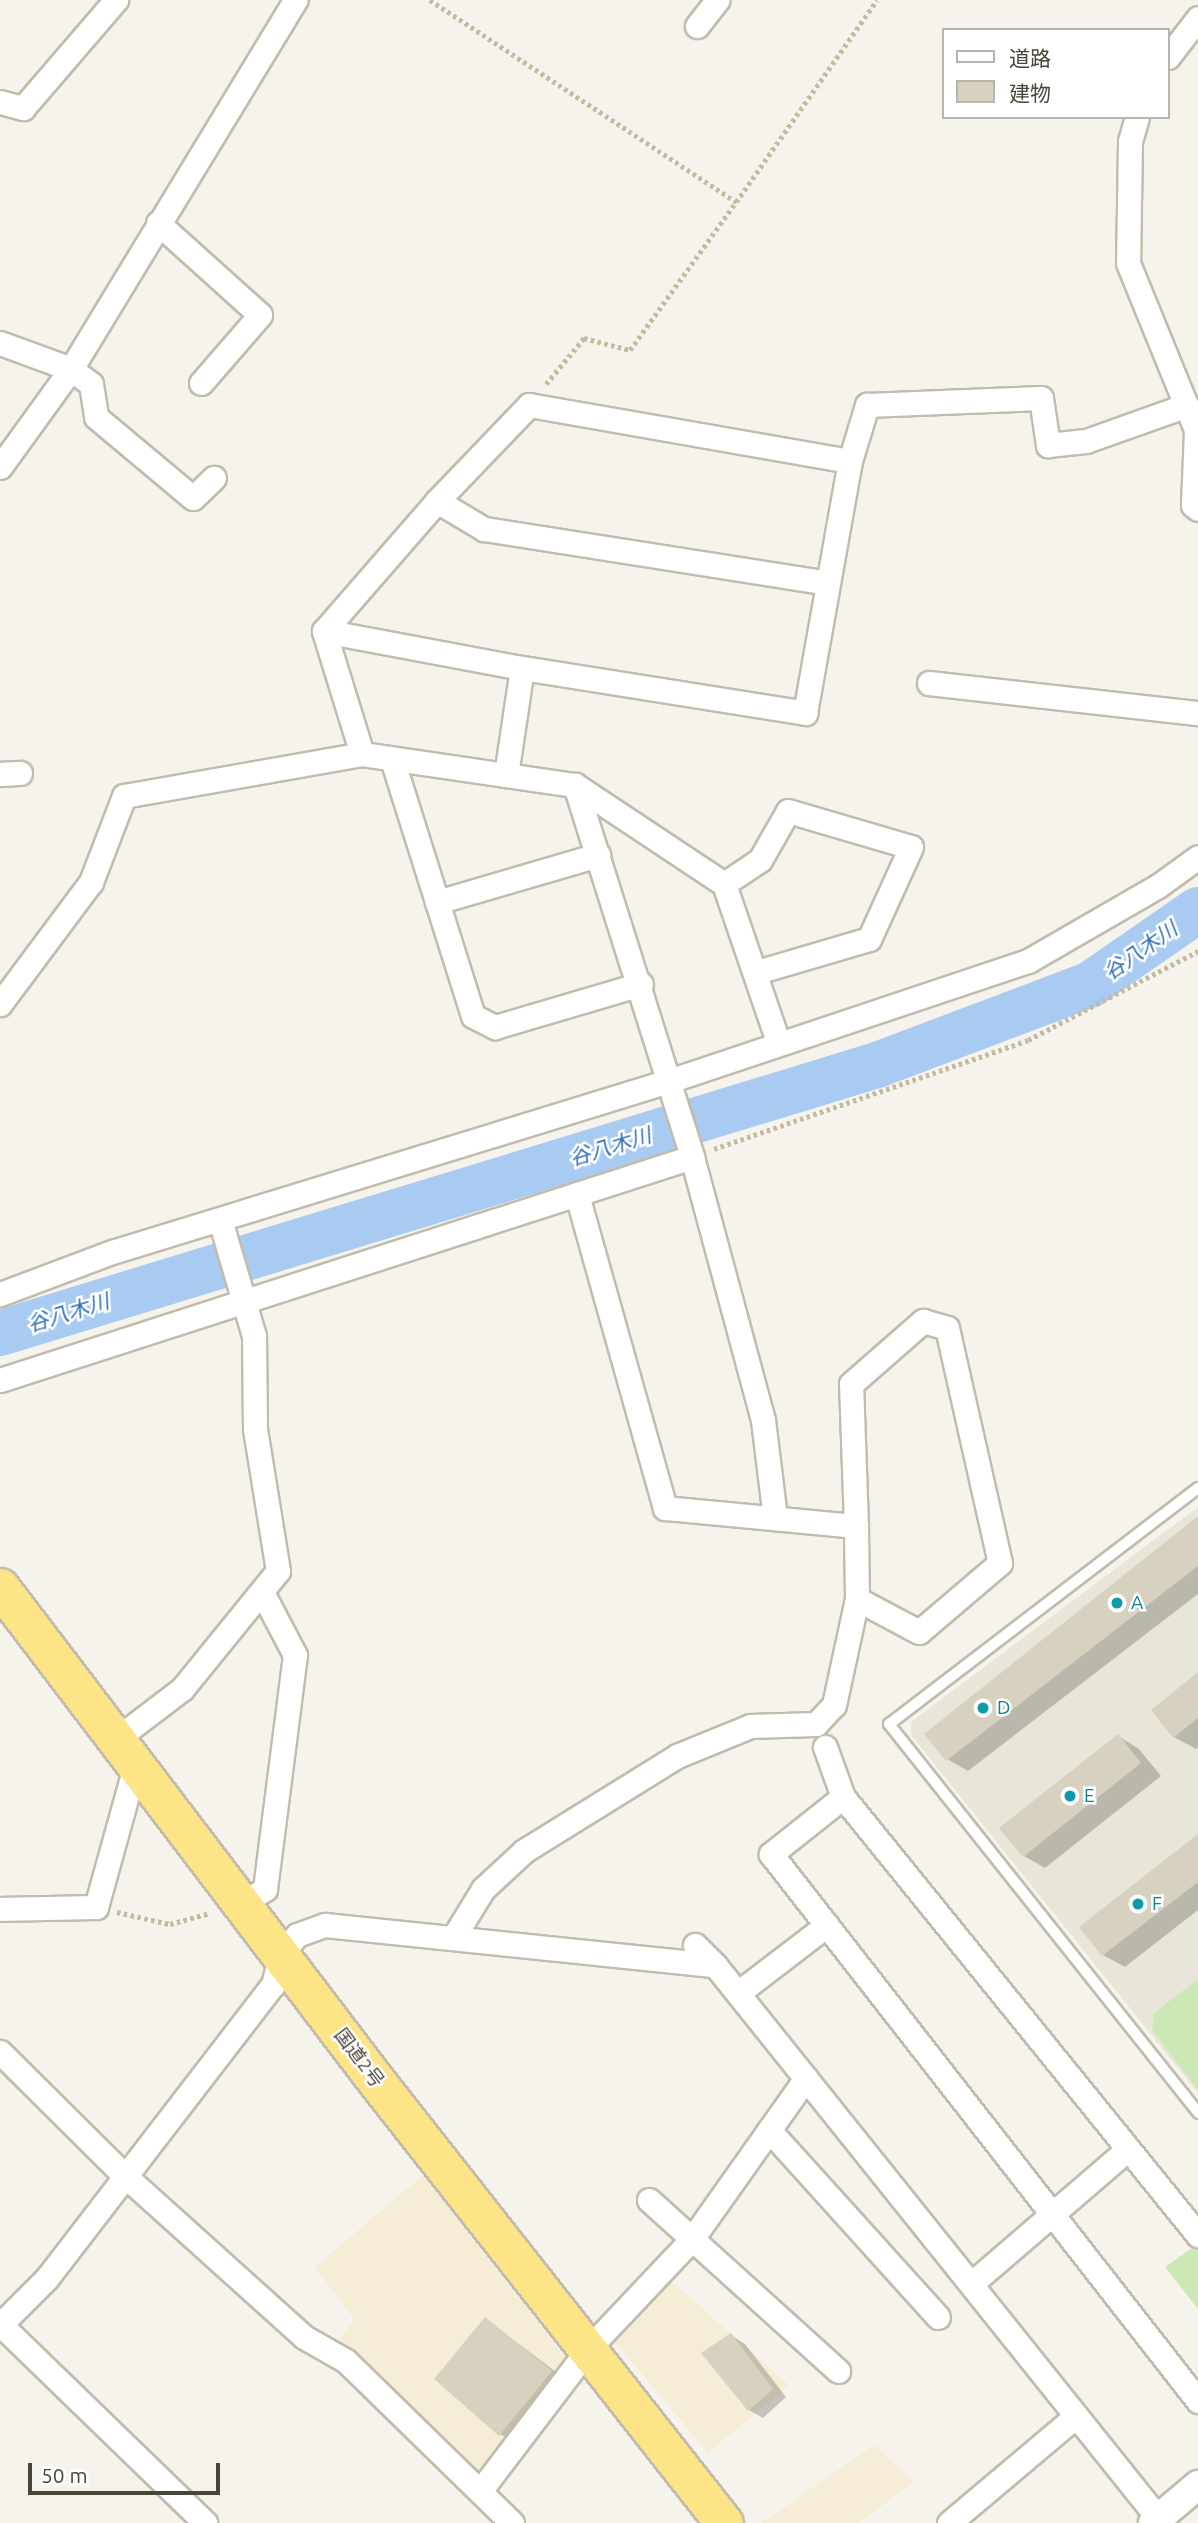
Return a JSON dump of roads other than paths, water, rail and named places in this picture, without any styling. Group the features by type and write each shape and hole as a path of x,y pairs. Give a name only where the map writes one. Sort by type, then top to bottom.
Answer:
{"highway":[{"name":"国道2号","path":"0,1587 125,1753 724,2523"}],"street":[{"path":"0,102 23,108 116,0"},
{"path":"0,467 71,369 295,0"},
{"path":"697,26 717,0"},
{"path":"1170,54 1198,18"},
{"path":"1137,119 1130,141 1128,263 1196,430 1193,505 1198,509"},
{"path":"158,222 260,315 201,383"},
{"path":"0,343 71,369 91,383 96,417 193,498 214,478"},
{"path":"324,631 522,668 805,713 850,461 867,405 1041,398 1048,445 1086,441 1187,405"},
{"path":"324,631 437,501 529,405 850,461"},
{"path":"437,501 484,529 828,583"},
{"path":"324,631 362,754"},
{"path":"506,775 522,668"},
{"path":"929,683 1198,713"},
{"path":"0,1004 91,882 124,796 362,754 575,785 724,884 757,972 778,1042"},
{"path":"392,759 473,1016 495,1027 641,985"},
{"path":"575,785 641,985 692,1157 763,1420 775,1518"},
{"path":"724,884 760,860 788,811 911,847 869,939 757,972"},
{"path":"437,902 598,855"},
{"path":"0,1294 220,1220 669,1081 778,1042 1028,961 1158,886 1198,857"},
{"path":"0,1380 692,1157"},
{"path":"577,1194 665,1507 856,1526"},
{"path":"0,1909 96,1907 125,1753 263,1594 278,1571 255,1429 254,1336 246,1301 220,1220"},
{"path":"453,1938 482,1889 524,1851 677,1756 750,1726 816,1724 834,1705 857,1599 851,1384 923,1321 947,1328 1000,1563 919,1632 857,1599"},
{"path":"242,1903 265,1889 295,1655 263,1594"},
{"path":"825,1747 843,1797 1198,2235"},
{"path":"843,1797 771,1854 1198,2401"},
{"path":"205,2523 0,2324 47,2278 123,2174 273,1984 281,1954 298,1935 325,1925 715,1965"},
{"path":"738,1993 827,1925"},
{"path":"695,1945 738,1993 971,2284 1156,2521 1198,2485"},
{"path":"0,2052 123,2174 304,2337 346,2361 512,2523"},
{"path":"480,2491 588,2349 692,2239 806,2078"},
{"path":"769,2130 937,2317"},
{"path":"971,2284 1127,2150"},
{"path":"649,2200 838,2371"},
{"path":"949,2523 1076,2416"}],"lane":[{"path":"1198,1488 889,1724 1198,2113"}],"waterway":[{"name":"谷八木川","path":"0,1333 877,1065 1091,984 1198,910"}],"place":[{"name":"A","path":"1117,1603"},
{"name":"D","path":"983,1708"},
{"name":"E","path":"1070,1796"},
{"name":"F","path":"1138,1904"}]}
